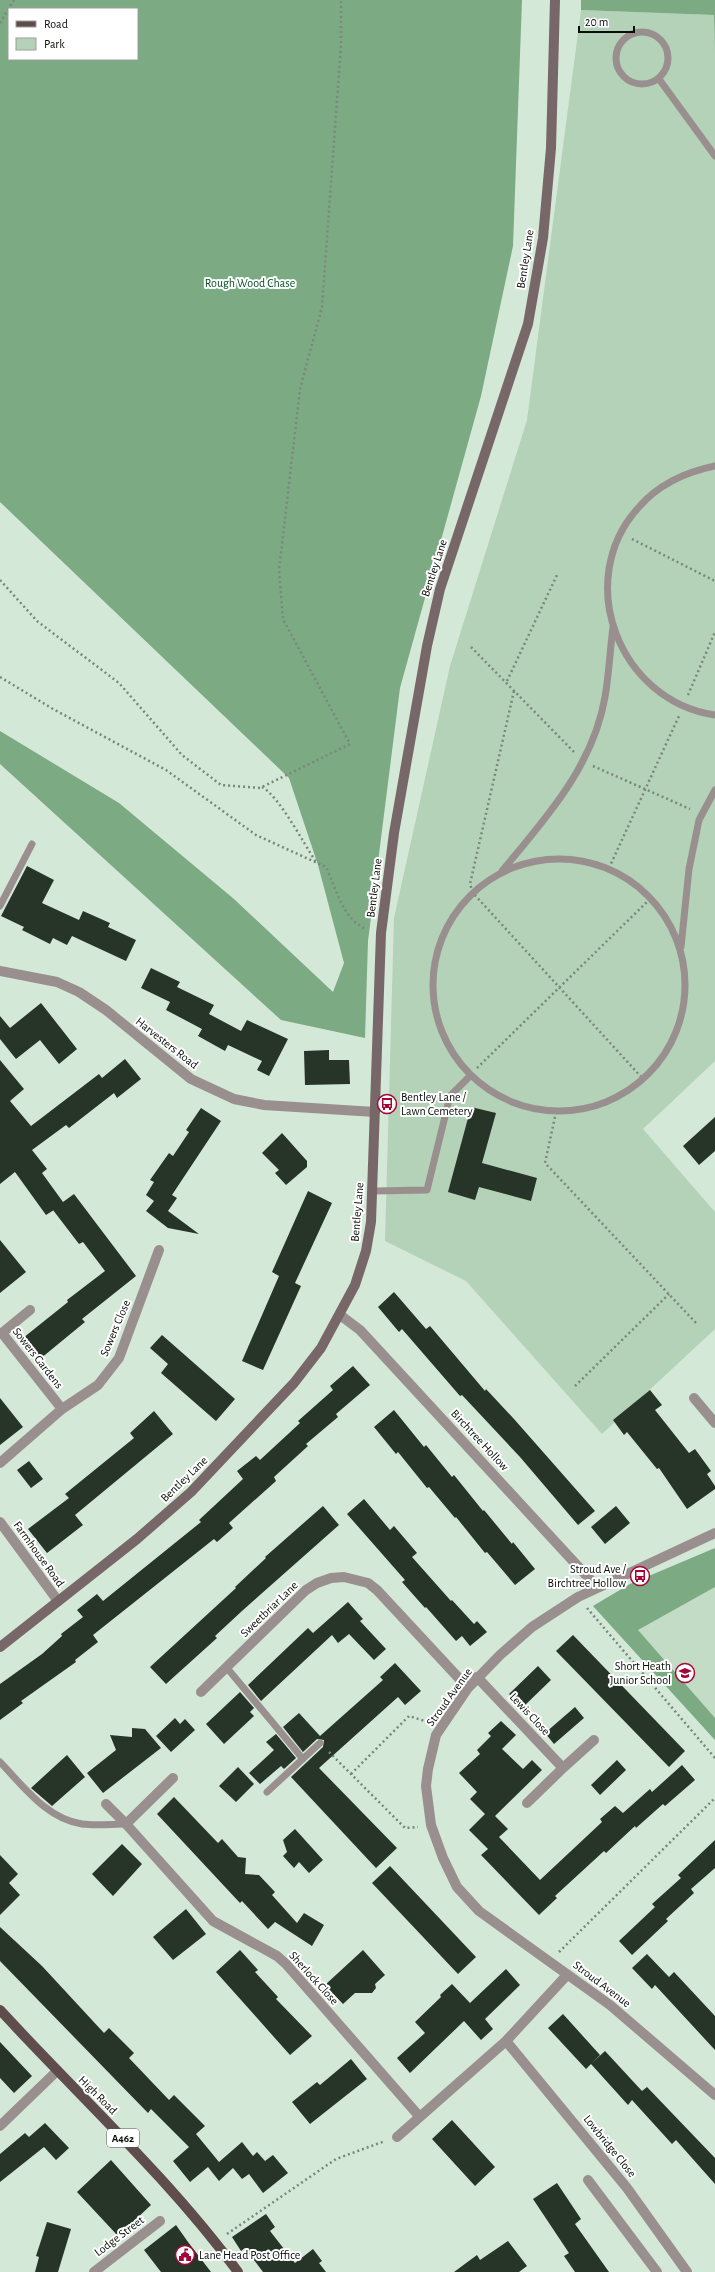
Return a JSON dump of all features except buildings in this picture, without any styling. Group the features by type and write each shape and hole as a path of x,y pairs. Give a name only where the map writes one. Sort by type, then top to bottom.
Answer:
{"main road":[{"name":"High Road","path":"0,2010 56,2071 144,2161 217,2242 238,2272"}],"street":[{"name":"Bentley Lane","path":"0,1647 137,1539 191,1492 294,1383 321,1348 355,1285 366,1251 373,1191 381,933 394,833 427,646 440,589 528,324 543,238 550,156 555,0"},
{"name":"Harvesters Road","path":"0,971 57,982 79,992 106,1010 191,1079 234,1098 264,1105 375,1112"},
{"name":"Sowers Close","path":"0,1463 62,1409 98,1385 119,1358 160,1250"},
{"name":"Sowers Gardens","path":"30,1310 2,1333 62,1409"},
{"name":"Birchtree Hollow","path":"340,1315 360,1330 598,1587"},
{"path":"694,1398 715,1423"},
{"name":"Farmhouse Road","path":"0,1522 58,1601"},
{"name":"Stroud Avenue","path":"715,1532 578,1597 532,1627 477,1677 442,1726 436,1735 428,1769 426,1786 431,1825 457,1887 479,1911 610,2005 715,2095"},
{"name":"Sweetbriar Lane","path":"201,1692 306,1590 331,1578 344,1577 368,1583 377,1590 468,1688"},
{"name":"Lewis Close","path":"477,1677 563,1768"},
{"path":"527,1803 594,1740"},
{"path":"126,1824 173,1778"},
{"name":"Sherlock Close","path":"106,1804 126,1824 213,1921 277,1956 286,1964 419,2116"},
{"path":"397,2137 419,2116 506,2041 568,1975"},
{"name":"Lowbridge Close","path":"506,2041 627,2188 687,2272"},
{"path":"0,2126 56,2071"},
{"path":"588,2180 657,2272"},
{"name":"Lodge Street","path":"94,2272 160,2221"}],"lane":[{"path":"639,32 652,34 662,41 666,48 668,60 664,72 659,78 643,84 627,80 622,74 616,60 620,45 624,39 639,32"},
{"path":"659,78 715,156"},
{"path":"715,466 690,471 662,486 638,507 621,534 610,564 608,588 613,627 625,656 645,681 670,701 700,713 715,715"},
{"path":"499,874 561,798 586,757 605,698 613,627"},
{"path":"680,951 689,869 699,820 715,790"},
{"path":"0,906 32,844"},
{"path":"547,859 578,859 609,868 636,884 652,897 675,934 685,964 686,996 679,1028 665,1056 644,1080 618,1098 588,1109 556,1112 524,1108 495,1095 470,1076 450,1051 438,1022 432,990 435,958 446,928 463,902 487,880 499,874 516,866 547,859"},
{"path":"373,1191 427,1190 450,1096 470,1076"},
{"path":"226,1668 303,1759"},
{"path":"267,1792 320,1743"},
{"path":"0,1762 29,1792 58,1817 83,1824 126,1824"}],"path":[{"path":"261,787 350,744 283,619 280,570 300,389 322,307 341,45 341,0"},
{"path":"0,23 8,10"},
{"path":"621,534 715,581"},
{"path":"507,681 557,575"},
{"path":"0,580 37,621 119,683 182,755 221,785 261,787 268,791 316,863"},
{"path":"609,868 715,632"},
{"path":"0,677 53,709 166,770 256,835 326,867 348,916 357,925 381,933"},
{"path":"514,690 470,884 473,893 644,1080"},
{"path":"470,1076 652,897"},
{"path":"556,1112 545,1163 697,1324"},
{"path":"575,1386 669,1294"},
{"path":"578,1597 715,1758"},
{"path":"351,1774 409,1716 442,1726"},
{"path":"320,1743 405,1828 431,1825"},
{"path":"549,1962 715,1798"},
{"path":"217,2242 336,2159 397,2137"}],"shaded area":[{"name":"Short Heath Junior School","path":"715,1548 715,1740 593,1606 630,1584"}],"green space":[{"name":"Rough Wood Chase","path":"0,0 522,0 513,246 481,396 400,688 368,941 365,1038 281,1020 0,764 0,731 119,803 234,899 333,992 344,963 318,865 289,778 0,502"},
{"path":"581,0 715,0 715,53 714,15 581,10"},
{"path":"581,10 714,15 715,53 715,1061 643,1129 715,1212 715,1329 602,1434 466,1281 385,1241 394,918 450,666 527,420"},
{"path":"715,1548 715,1587 638,1630 715,1718 715,1740 593,1606 630,1584"}],"place":[{"name":"Bentley Lane / Lawn Cemetery","path":"387,1104"},
{"name":"Stroud Ave / Birchtree Hollow","path":"640,1576"},
{"name":"Short Heath Junior School","path":"685,1673"},
{"name":"Lane Head Post Office","path":"185,2255"}]}
